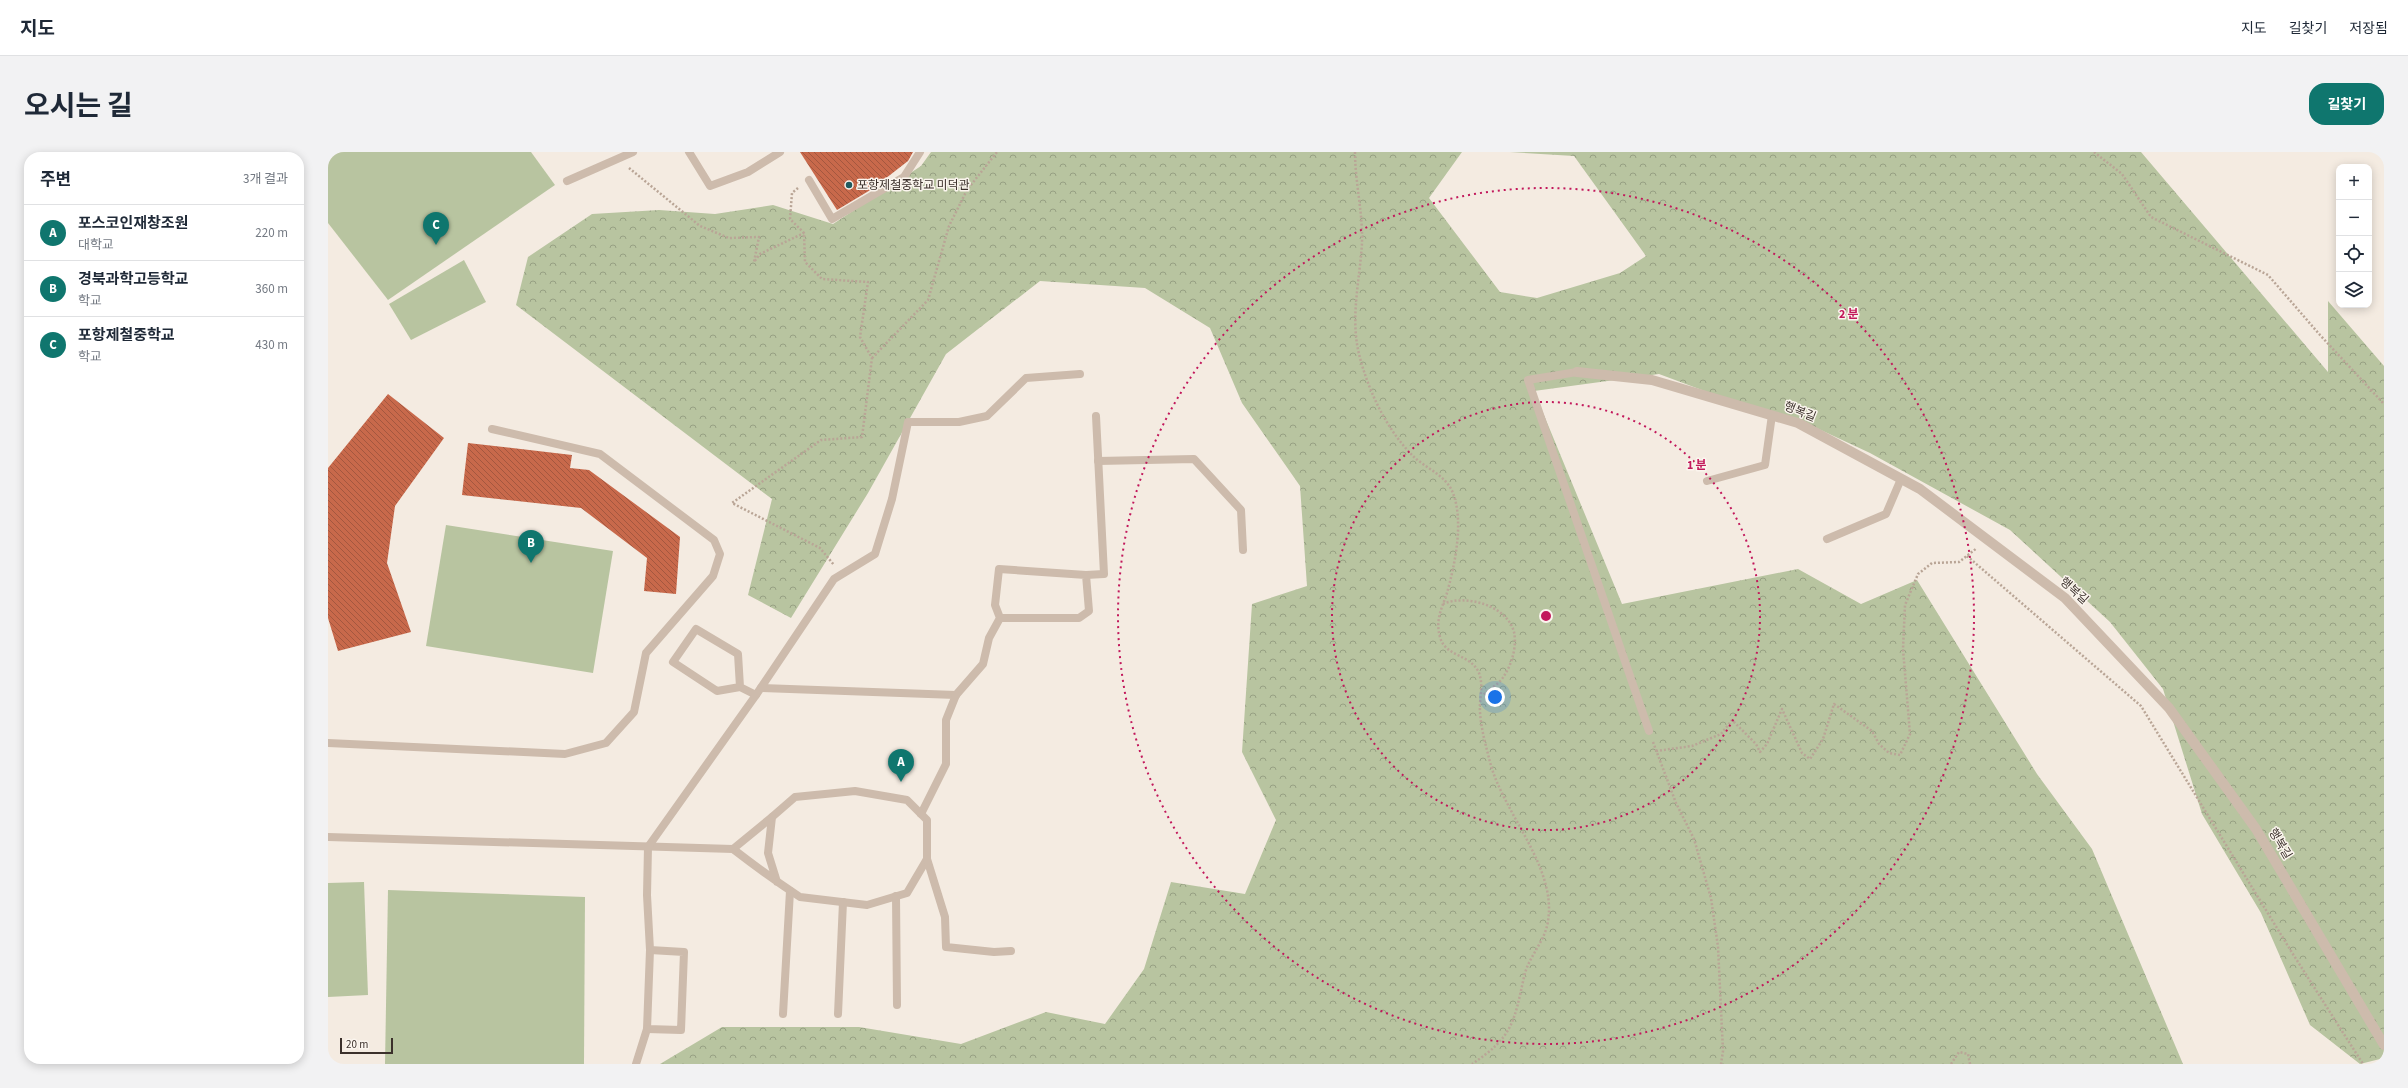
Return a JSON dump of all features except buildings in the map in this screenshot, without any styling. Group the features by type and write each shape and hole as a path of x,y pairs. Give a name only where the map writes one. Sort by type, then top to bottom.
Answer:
{"street":[{"name":"행복길","path":"1577,372 1652,380 1798,423 1920,489 2065,598 2169,708 2256,829 2384,1045"}],"lane":[{"path":"567,181 633,152"},
{"path":"689,152 710,186 748,172 780,152"},
{"path":"808,180 832,219 904,177 920,152"},
{"path":"1577,372 1528,380 1649,731"},
{"path":"636,1064 647,1029 650,950 647,895 648,847 758,692 834,579 876,554 892,499 908,422 959,422 987,416 1026,378 1080,374"},
{"path":"921,814 946,764 946,720 956,695 983,664 989,638 1000,618 995,605 999,569 1086,575 1104,574 1096,416"},
{"path":"1707,481 1765,465 1772,416"},
{"path":"328,743 566,754 606,743 634,712 646,653 713,576 720,554 714,540 600,454 492,429"},
{"path":"1098,461 1194,459 1241,510 1243,550"},
{"path":"1827,539 1886,514 1901,479"},
{"path":"1000,618 1079,618 1089,611 1086,575"},
{"path":"740,687 738,654 696,629 673,662 716,691 740,687 758,692 956,695"},
{"path":"733,849 795,797 855,791 907,800 927,820 927,859 945,917 946,947 994,952 1011,951"},
{"path":"772,817 768,853 777,882"},
{"path":"328,837 733,849 777,882 800,897 867,905 906,892 927,859"},
{"path":"782,1014 790,891"},
{"path":"896,896 897,1005"},
{"path":"838,1014 843,902"},
{"path":"647,1029 681,1030 684,952 650,950"}],"path":[{"path":"842,575 820,548 732,503 821,440 862,437 872,358 928,300 949,226 968,190 997,152"},
{"path":"1355,152 1362,242 1356,318 1358,350 1370,387 1391,428 1411,454 1442,477 1452,491 1457,514 1457,531 1452,568 1443,604 1439,613 1438,625 1443,646 1475,666 1480,675 1483,695 1480,712 1490,762 1506,804 1536,858 1545,886 1549,918 1544,935 1525,973 1512,1025 1494,1048 1472,1064"},
{"path":"2094,152 2122,174 2151,217 2268,275 2320,335 2384,404"},
{"path":"618,158 657,193 700,226 729,238 759,237 754,262 760,254 804,233"},
{"path":"808,180 792,192 790,219 804,233 805,262 822,279 868,282 860,337 872,358"},
{"path":"1721,1064 1723,1051 1718,947 1710,898 1694,839 1676,803 1656,751 1692,746 1721,734 1732,720 1756,744 1760,752 1767,744 1782,709 1793,730 1802,753 1810,759 1824,739 1834,704 1872,731 1879,744 1890,753 1900,755 1910,734 1903,649 1905,605 1918,574 1932,563 1959,562 1988,540"},
{"path":"1967,556 2141,706 2291,951 2363,1064"},
{"path":"1443,604 1452,600 1463,600 1483,604 1502,615 1514,630 1514,651 1508,668 1503,678 1483,695"},
{"path":"1951,1064 1959,1052 1968,1054 1970,1064"}],"green space":[{"path":"328,152 531,152 555,185 388,300 328,223"},
{"path":"931,152 1462,152 1429,198 1500,292 1537,298 1620,273 1646,256 1574,156 1510,152 2141,152 2328,372 2328,301 2384,366 2384,1058 2360,1064 2310,1025 2261,913 2202,814 2163,689 2110,622 2010,530 1870,453 1795,418 1742,405 1659,374 1534,391 1622,604 1798,569 1861,604 1917,580 2037,774 2092,849 2183,1064 660,1064 722,1027 859,1027 961,1044 1046,1012 1105,1024 1144,969 1171,882 1245,894 1276,820 1242,752 1252,604 1307,586 1300,486 1242,403 1210,328 1145,288 1040,281 946,354 868,493 791,618 748,595 772,499 516,305 528,257 592,214 659,210 715,214 773,205 833,224 921,166"},
{"path":"464,260 486,302 411,340 389,304"},
{"path":"446,525 613,551 593,673 426,646"},
{"path":"364,882 368,995 328,997 328,883"},
{"path":"388,890 585,897 584,1064 385,1064"}],"place":[{"name":"포항제철중학교 미덕관","path":"849,185"},
{"name":"포항제철중학교","path":"436,245"},
{"name":"경북과학고등학교","path":"531,563"},
{"name":"포스코인재창조원","path":"901,782"}]}
